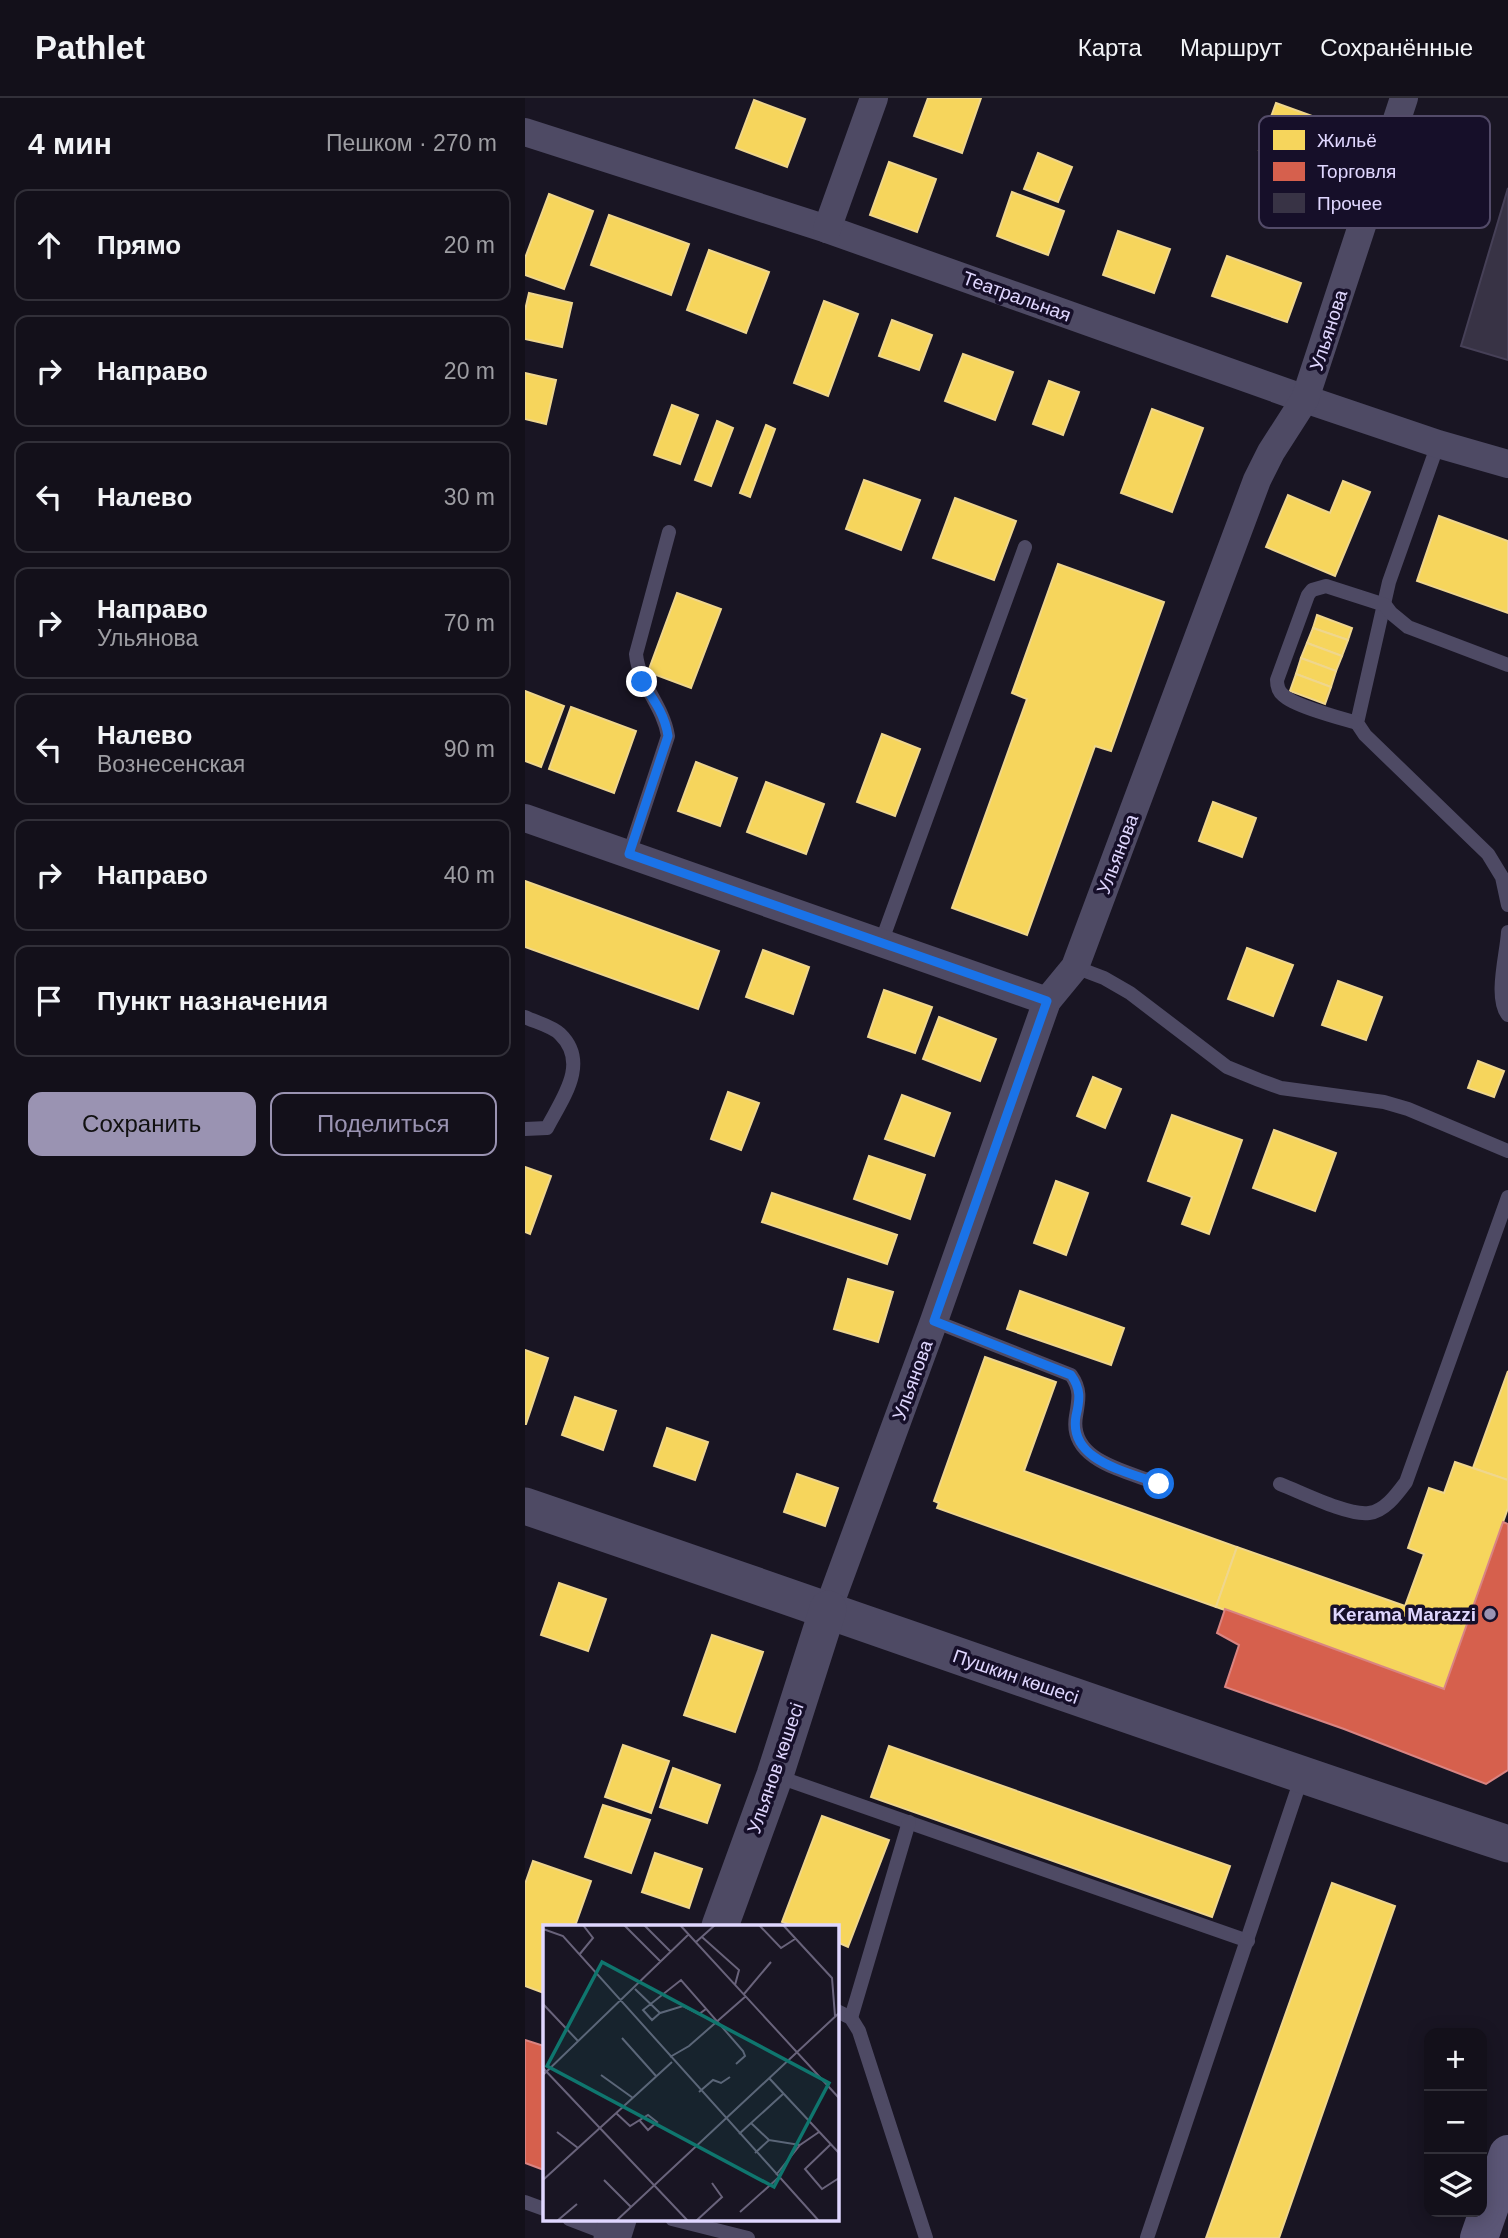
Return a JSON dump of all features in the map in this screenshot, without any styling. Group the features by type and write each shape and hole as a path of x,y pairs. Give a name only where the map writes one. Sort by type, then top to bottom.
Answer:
{"main road":[{"path":"1479,2238 1508,2154"}],"street":[{"path":"827,229 874,98"},
{"name":"Ульянова","path":"1398,116 1404,98"},
{"name":"Театральная","path":"525,132 827,229 1305,399 1438,444 1508,464"},
{"name":"Ульянова","path":"828,1609 934,1321 1047,1001 1075,967 1257,480 1271,452 1305,399 1361,228"},
{"path":"525,818 1047,1001"},
{"name":"Пушкин көшесі","path":"525,1506 828,1609 1302,1776 1508,1844"},
{"name":"Ульянов көшесі","path":"721,1925 775,1776 828,1609"}],"lane":[{"path":"1357,723 1389,582 1438,444"},
{"path":"629,854 668,736 666,721 660,708 642,682 636,654 669,532"},
{"path":"881,943 1025,547"},
{"path":"1508,665 1408,627 1385,605 1326,586 1313,590 1308,595 1276,680 1280,693 1286,698 1357,723 1365,735 1488,854 1501,877 1508,905"},
{"path":"1508,932 1501,991 1504,1010 1508,1015"},
{"path":"1075,967 1104,978 1130,993 1201,1048 1238,1071 1281,1088 1357,1097 1408,1109 1508,1152"},
{"path":"525,1017 559,1033 573,1056 572,1081 547,1128 525,1129"},
{"path":"1280,1484 1353,1513 1370,1513 1385,1506 1397,1495 1405,1482 1508,1197"},
{"path":"934,1321 1071,1375 1078,1384 1080,1396 1074,1428 1083,1449 1093,1458 1159,1484"},
{"path":"775,1776 1248,1941"},
{"path":"1147,2238 1302,1776"},
{"path":"851,2018 909,1822"},
{"path":"838,2012 851,2018 859,2031 926,2238"},
{"path":"525,2202 543,2209"},
{"path":"573,2220 614,2231"},
{"path":"676,2220 748,2238"}],"building: Жильё":[{"path":"928,98 981,98 962,153 914,136"},
{"path":"754,100 805,119 787,167 736,148"},
{"path":"1276,103 1312,116 1271,116"},
{"path":"1038,153 1072,167 1058,202 1024,189"},
{"path":"889,162 936,179 917,232 870,215"},
{"path":"1012,192 1064,211 1048,255 997,236"},
{"path":"549,194 593,211 564,289 525,275 525,258"},
{"path":"609,215 689,244 671,295 591,265"},
{"path":"1118,231 1170,249 1154,293 1103,275"},
{"path":"709,250 769,272 746,333 687,310"},
{"path":"1227,256 1301,283 1287,322 1212,296"},
{"path":"529,293 572,303 562,347 525,339 525,310"},
{"path":"824,301 858,314 828,396 794,383"},
{"path":"892,320 932,335 919,370 879,356"},
{"path":"963,354 1013,372 995,420 945,401"},
{"path":"525,373 556,380 546,424 525,419"},
{"path":"1049,381 1079,392 1063,435 1033,424"},
{"path":"672,405 698,415 680,464 654,455"},
{"path":"1152,409 1203,428 1172,512 1121,493"},
{"path":"717,421 733,428 711,486 695,480"},
{"path":"766,425 775,429 750,497 740,493"},
{"path":"864,480 920,500 901,550 846,529"},
{"path":"1343,481 1370,492 1335,576 1266,547 1288,495 1330,513"},
{"path":"955,498 1016,521 994,580 933,558"},
{"path":"1439,516 1508,541 1508,613 1417,581"},
{"path":"1058,564 1164,602 1111,751 1095,746 1027,935 952,908 1027,699 1012,693"},
{"path":"677,593 721,609 691,688 648,672"},
{"path":"1317,615 1352,628 1348,640 1313,628"},
{"path":"1313,628 1348,640 1342,656 1307,643"},
{"path":"1307,643 1342,656 1336,671 1301,658"},
{"path":"1301,658 1336,671 1331,687 1296,674"},
{"path":"1296,674 1331,687 1325,704 1290,691"},
{"path":"525,691 564,706 541,767 525,761"},
{"path":"571,707 636,731 614,793 549,769"},
{"path":"882,734 920,749 895,816 857,802"},
{"path":"696,762 737,778 720,826 678,811"},
{"path":"766,782 824,804 806,854 747,832"},
{"path":"1213,802 1256,818 1242,857 1199,841"},
{"path":"525,881 719,951 698,1009 525,947"},
{"path":"1247,948 1293,965 1273,1016 1228,999"},
{"path":"763,950 809,967 793,1014 746,997"},
{"path":"1338,981 1382,997 1366,1040 1322,1025"},
{"path":"884,990 932,1007 915,1053 868,1037"},
{"path":"939,1017 996,1039 980,1081 923,1059"},
{"path":"1478,1061 1504,1071 1494,1097 1468,1088"},
{"path":"1093,1077 1121,1089 1105,1128 1077,1116"},
{"path":"728,1092 759,1103 741,1150 711,1139"},
{"path":"902,1095 950,1113 934,1156 885,1139"},
{"path":"1172,1115 1242,1140 1209,1234 1182,1224 1192,1197 1148,1181"},
{"path":"1274,1130 1336,1153 1315,1211 1253,1188"},
{"path":"869,1156 925,1175 910,1219 854,1199"},
{"path":"525,1167 551,1176 530,1234 525,1232"},
{"path":"1056,1181 1088,1193 1066,1255 1034,1243"},
{"path":"772,1193 897,1235 887,1264 762,1222"},
{"path":"848,1279 893,1292 878,1342 834,1329"},
{"path":"1020,1291 1124,1328 1111,1365 1007,1329"},
{"path":"525,1350 548,1358 526,1424 525,1424"},
{"path":"985,1357 1056,1382 1024,1471 1237,1547 1216,1607 937,1508 939,1503 934,1501"},
{"path":"1508,1371 1508,1480 1473,1468"},
{"path":"575,1397 616,1411 603,1450 562,1435"},
{"path":"667,1428 708,1442 695,1480 654,1466"},
{"path":"1455,1462 1508,1480 1508,1508 1444,1689 1216,1607 1237,1547 1405,1606 1424,1554 1408,1548 1429,1488 1444,1493"},
{"path":"797,1474 838,1488 825,1526 784,1512"},
{"path":"559,1583 606,1599 588,1651 541,1635"},
{"path":"712,1635 763,1652 735,1732 684,1715"},
{"path":"623,1745 669,1761 651,1813 605,1797"},
{"path":"889,1746 1230,1866 1212,1917 871,1797"},
{"path":"673,1768 720,1785 707,1823 660,1807"},
{"path":"603,1805 650,1820 631,1873 585,1857"},
{"path":"822,1816 889,1840 848,1947 838,1942 838,1925 791,1925 782,1922"},
{"path":"655,1853 702,1869 689,1908 642,1892"},
{"path":"533,1861 591,1881 575,1925 543,1925 543,1993 525,1986 525,1884"},
{"path":"1332,1883 1395,1906 1279,2238 1206,2238"}],"building: Торговля":[{"path":"1503,1522 1508,1524 1508,1770 1486,1784 1225,1687 1239,1645 1217,1633 1225,1609 1444,1689"},
{"path":"525,2040 543,2046 543,2170 525,2163"}],"building: Прочее":[{"path":"1508,188 1508,360 1461,346"}],"place":[{"name":"Kerama Marazzi","path":"1490,1614"}],"route":[{"path":"642,682 660,708 666,721 668,736 629,854 1047,1001 934,1321 1071,1375 1078,1384 1080,1396 1074,1428 1083,1449 1093,1458 1159,1484"}]}
